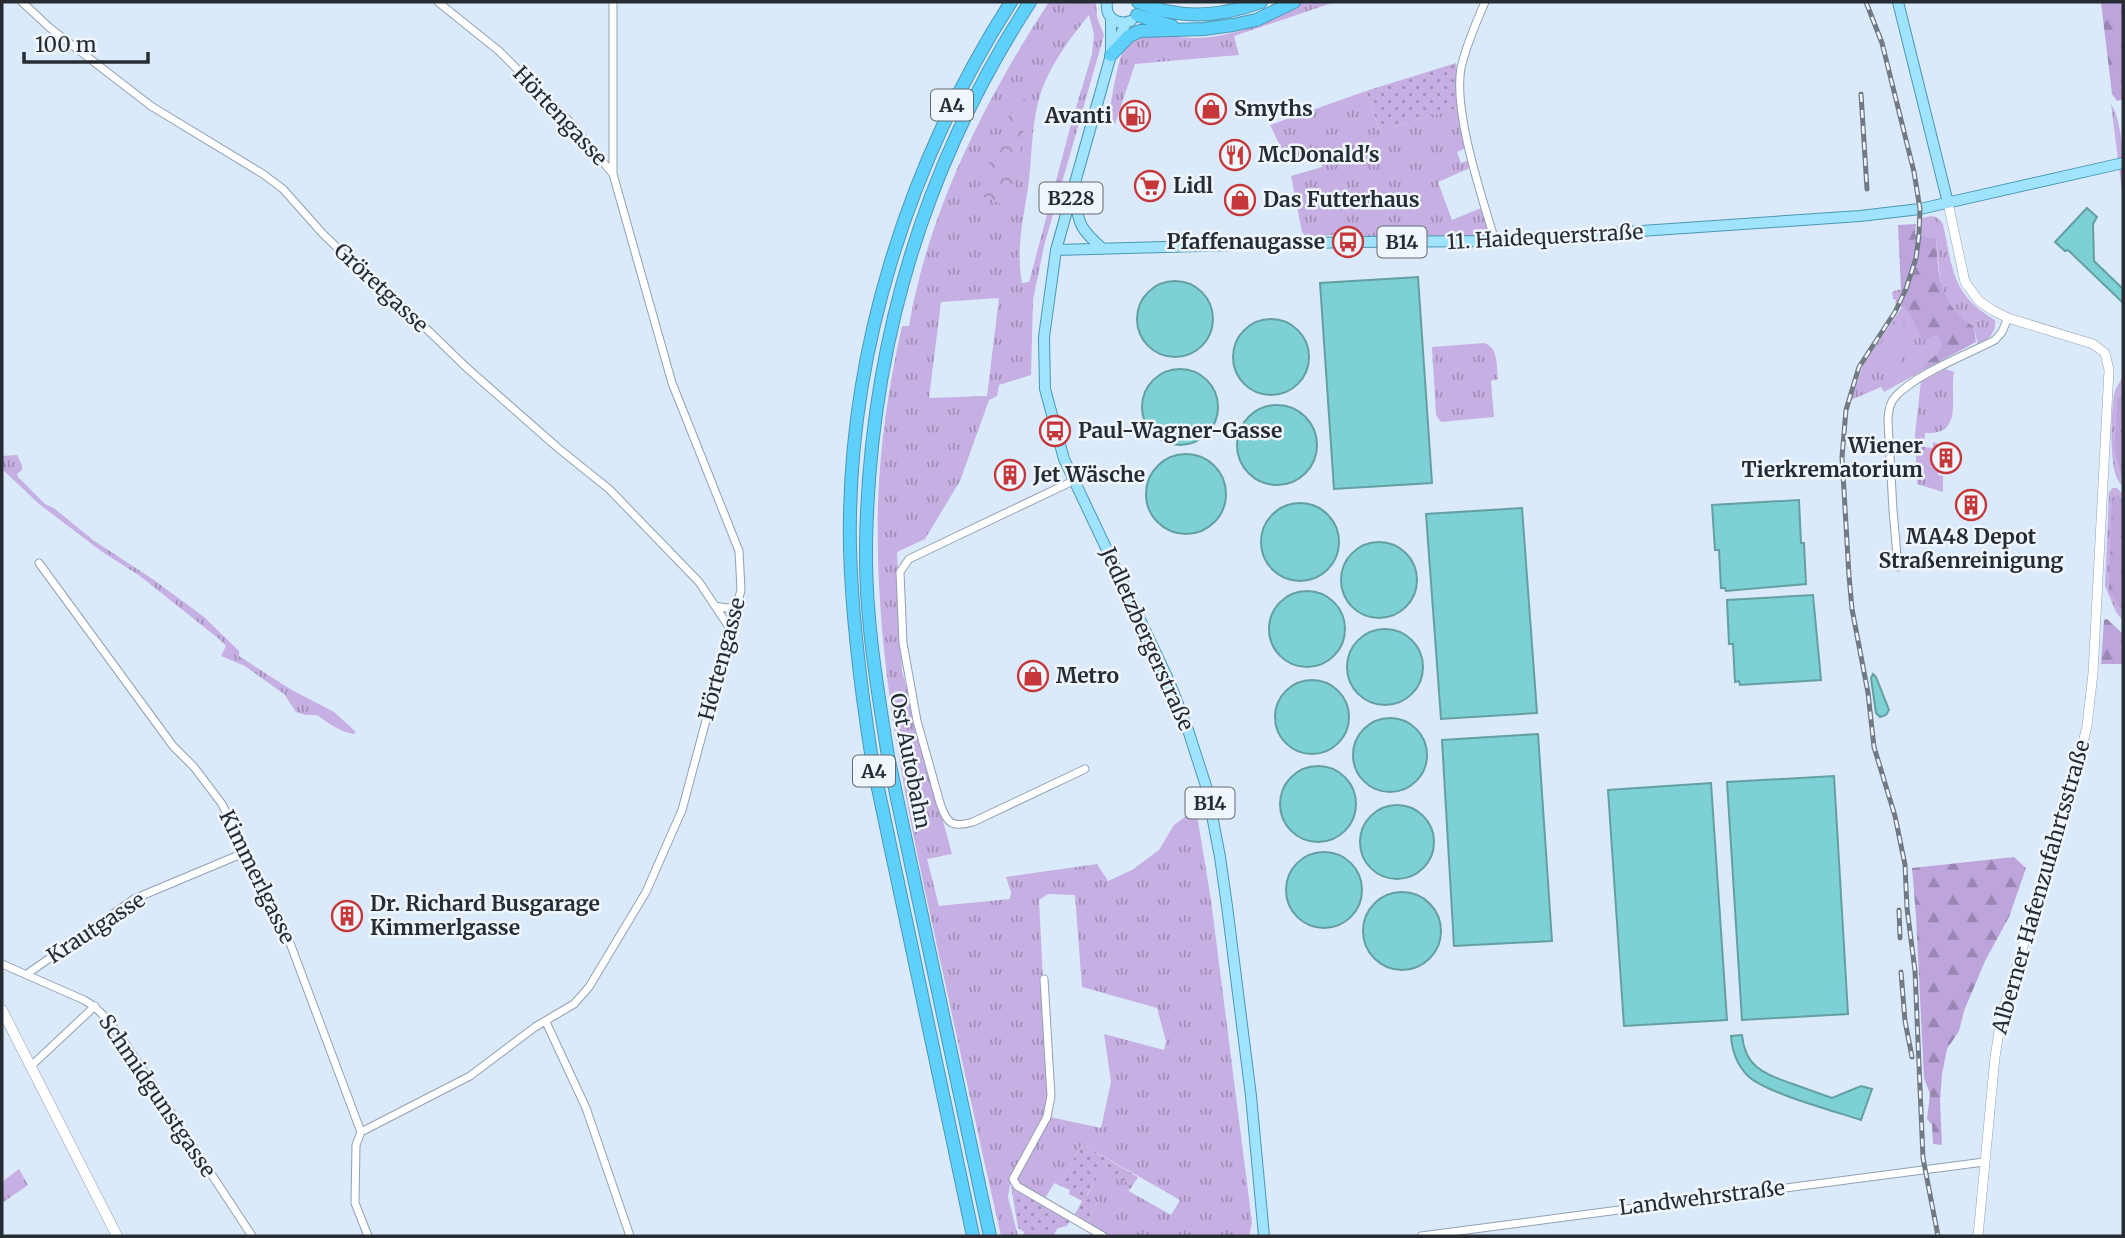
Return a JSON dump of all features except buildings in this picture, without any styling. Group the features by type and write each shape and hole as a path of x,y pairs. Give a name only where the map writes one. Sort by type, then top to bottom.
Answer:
{"highway":[{"name":"Ost Autobahn","path":"973,1236 872,760 856,648 850,546 853,470 860,400 881,299 920,174 953,102 987,39 1011,2"},
{"name":"Ost Autobahn","path":"990,1236 888,756 876,682 866,548 869,472 877,403 887,342 900,288 923,214 947,155 977,92 1030,2"},
{"path":"1135,10 1188,14 1219,13 1261,2"},
{"path":"1111,55 1129,36 1140,31 1245,23 1294,2"},
{"path":"1135,10 1186,29"}],"main road":[{"name":"Jedletzbergerstraße","path":"1107,2 1111,18 1111,55"},
{"path":"1898,2 1948,203"},
{"name":"Jedletzbergerstraße","path":"1135,10 1111,55 1056,250 1044,337 1045,388 1062,454 1169,681 1207,789 1227,906 1251,1096 1264,1236"},
{"path":"1111,18 1118,22 1135,10"},
{"name":"B14","path":"1948,203 2123,163"},
{"name":"B228","path":"1073,191 1077,219 1084,233 1103,248"},
{"name":"11. Haidequerstraße","path":"1056,250 1350,242 1495,242 1860,216 1948,203"},
{"path":"2,1010 117,1236"}],"street":[{"name":"Gröretgasse","path":"22,2 50,28 151,106 283,189 323,234 372,281 405,307 497,395 609,489 699,582 731,630"},
{"name":"Hörtengasse","path":"361,1132 470,1076 535,1027 575,1004 589,987 646,892 682,810 741,590 739,551 672,383 614,174 569,121 499,51 438,2"},
{"path":"613,2 614,174"},
{"path":"1485,2 1465,50 1461,91 1470,150 1495,242"},
{"path":"1898,567 1888,414 1895,397 1917,379 1996,340 2008,318 1979,301 1965,282 1948,203"},
{"name":"Alberner Hafenzufahrtsstraße","path":"1978,1236 1994,1057 2002,1013 2069,801 2087,726 2093,673 2109,370 2105,353 2093,344 2008,318"},
{"path":"1075,480 909,559 900,572 900,593 903,643 917,721 943,813 951,824 959,826 973,822 1085,769"},
{"name":"Kimmerlgasse","path":"39,563 173,746 194,767 222,804 287,935 361,1132 356,1145 355,1203 368,1236"},
{"path":"715,606 737,607"},
{"name":"Krautgasse","path":"27,974 134,899 246,852"},
{"name":"Schmidgunstgasse","path":"2,964 94,1006 107,1019 252,1236"},
{"path":"1044,979 1051,1080 1049,1106 1046,1117 1013,1179 1017,1186 1102,1236"},
{"path":"30,1067 94,1006"},
{"path":"546,1022 586,1108 630,1236"},
{"name":"Landwehrstraße","path":"1421,1236 1984,1162"}],"green space":[{"path":"1049,2 1096,2 1097,17 1104,35 1044,246 1033,300 1031,375 999,385 997,396 989,400 960,481 925,539 897,552 902,671 952,854 927,859 939,906 1010,899 1011,892 1006,877 1097,864 1108,881 1132,870 1159,850 1174,825 1196,809 1211,900 1252,1223 1249,1236 1110,1236 1087,1222 1097,1202 1087,1196 1102,1168 1129,1183 1127,1190 1171,1215 1180,1200 1082,1144 1061,1182 1056,1180 1044,1200 1017,1181 1010,1185 1008,1197 1018,1236 1001,1236 902,773 886,666 878,558 879,481 889,392 902,326 909,326 918,283 945,199 982,117","holes":["1089,15 1094,34 1092,54 1029,282 1022,283 1021,235 1038,103 1052,68","999,298 987,396 929,398 941,302","1048,894 1075,895 1082,987 1157,1008 1166,1041 1164,1050 1104,1034 1111,1082 1101,1128 1050,1117 1039,900"]},
{"path":"1304,2 1335,2 1234,36 1239,55 1135,64 1115,124 1110,122 1108,118 1120,60 1126,45 1132,40 1148,35 1193,38 1237,32 1265,22"},
{"path":"2101,2 2123,2 2123,99 2117,101 2112,94"},
{"path":"1456,63 1460,107 1380,131 1366,91"},
{"path":"1366,91 1380,131 1460,107 1466,148 1457,152 1461,163 1469,160 1470,168 1438,182 1452,220 1481,208 1489,230 1483,237 1375,238 1358,236 1358,233 1306,237 1302,232 1291,176 1322,167 1318,151 1292,159 1285,156 1270,125"},
{"path":"1026,97 1012,208 976,194 1007,118"},
{"path":"2111,104 2121,137 2123,199"},
{"path":"1932,216 1943,224 1953,268 1962,291 1981,311 1995,320 1991,335 1978,346 1974,327 1953,311 1941,290 1936,238 1922,235 1922,218"},
{"path":"1916,224 1915,234 1936,238 1942,288 1953,308 1974,327 1976,342 1924,370 1924,364 1936,355 1942,344 1937,335 1923,341 1910,314 1900,303 1906,290 1901,289 1898,225"},
{"path":"1906,289 1904,305 1923,340 1938,335 1942,344 1936,355 1924,364 1924,370 1884,392 1881,387 1851,400 1863,365 1902,307 1895,303 1892,292"},
{"path":"1898,319 1919,334 1894,369 1873,355"},
{"path":"1484,343 1492,349 1497,363 1498,379 1491,381 1494,417 1441,422 1436,415 1432,347"},
{"path":"1946,369 1954,372 1953,413 1946,428 1925,433 1924,447 1933,448 1933,442 1941,445 1938,475 1943,476 1943,492 1917,484 1915,434 1921,381"},
{"path":"2123,377 2123,395 2117,400 2114,449 2123,487 2114,471 2112,409 2115,391"},
{"path":"2123,395 2123,486 2114,449 2117,399"},
{"path":"17,455 22,465 18,477 45,504 204,617 239,651 239,656 290,689 334,712 356,732 353,734 343,731 317,715 296,712 284,694 245,666 221,656 226,646 219,639 140,576 101,551 39,504 2,469 2,456"},
{"path":"2112,488 2117,488 2123,494 2123,621 2116,612 2105,586 2109,493"},
{"path":"2118,495 2123,499 2123,608 2120,608 2109,592 2112,502"},
{"path":"2107,619 2123,634 2123,664 2101,664 2104,620"},
{"path":"2014,857 2026,868 2009,917 1985,961 1964,1011 1959,1031 1947,1049 1940,1101 1942,1145 1933,1144 1932,1125 1927,1119 1930,1094 1924,1078 1912,868"},
{"path":"1082,1144 1138,1177 1129,1191 1126,1189 1129,1183 1102,1169 1087,1195 1097,1202 1087,1222 1075,1214 1082,1201 1069,1194 1070,1190 1054,1183 1056,1180 1061,1182"},
{"path":"19,1169 28,1185 2,1203 2,1182"},
{"path":"1011,1186 1070,1220 1067,1226 1058,1228 1054,1234 1056,1236 1023,1236 1024,1232 1018,1228"}],"shaded area":[{"path":"2087,208 2097,217 2093,224 2094,261 2123,289 2123,303 2068,250 2065,251 2055,242"},
{"path":"1418,277 1432,483 1334,489 1320,283"},
{"path":"1168,281 1182,281 1196,287 1207,298 1213,319 1210,334 1202,346 1182,357 1168,357 1154,351 1143,340 1137,326 1137,312 1143,298 1154,287"},
{"path":"1264,319 1278,319 1292,325 1303,336 1309,357 1306,372 1298,384 1278,395 1264,395 1250,389 1239,378 1233,364 1233,350 1239,336 1250,325"},
{"path":"1173,369 1187,369 1201,375 1212,386 1216,392 1216,422 1207,434 1195,443 1173,445 1159,439 1148,428 1142,414 1142,400 1148,386 1159,375"},
{"path":"1277,405 1292,408 1305,417 1314,430 1317,445 1314,460 1305,473 1292,482 1277,485 1262,482 1249,473 1240,460 1237,445 1240,430 1249,417 1262,408"},
{"path":"1186,454 1201,457 1214,466 1223,479 1226,494 1223,509 1214,522 1201,531 1186,534 1171,531 1158,522 1149,509 1146,494 1149,479 1158,466 1171,457"},
{"path":"1799,500 1806,584 1726,591 1721,588 1719,550 1715,550 1712,505"},
{"path":"1300,503 1315,506 1328,514 1336,527 1339,542 1336,557 1328,570 1315,578 1300,581 1285,578 1272,570 1264,557 1261,542 1264,527 1272,514 1285,506"},
{"path":"1522,508 1537,713 1441,719 1426,514"},
{"path":"1372,542 1386,542 1400,548 1411,559 1417,580 1414,595 1406,607 1386,618 1372,618 1358,612 1347,601 1341,587 1341,573 1347,559 1358,548"},
{"path":"1307,591 1322,594 1334,602 1342,614 1345,629 1342,644 1334,656 1322,664 1307,667 1292,664 1280,656 1272,644 1269,629 1272,614 1280,602 1292,594"},
{"path":"1813,595 1821,680 1740,685 1739,681 1735,682 1733,644 1729,644 1727,600"},
{"path":"1393,629 1406,635 1417,646 1423,659 1421,682 1406,699 1393,705 1377,705 1364,699 1349,682 1347,659 1353,646 1370,631"},
{"path":"1873,674 1889,710 1886,715 1880,717 1876,713 1871,678"},
{"path":"1312,680 1326,683 1338,691 1346,703 1349,717 1346,731 1338,743 1326,751 1312,754 1298,751 1286,743 1278,731 1275,717 1278,703 1286,691 1298,683"},
{"path":"1383,718 1397,718 1411,724 1421,734 1427,755 1425,769 1411,786 1397,792 1383,792 1369,786 1359,776 1353,762 1353,748 1359,734 1369,724"},
{"path":"1538,734 1552,941 1454,946 1442,740"},
{"path":"1311,766 1325,766 1339,772 1350,783 1354,789 1354,819 1345,831 1333,840 1311,842 1297,836 1286,825 1280,811 1280,797 1286,783 1297,772"},
{"path":"1834,776 1848,1014 1742,1020 1727,782"},
{"path":"1711,783 1727,1020 1624,1026 1608,790"},
{"path":"1397,805 1411,808 1423,816 1431,828 1434,842 1431,856 1423,868 1411,876 1397,879 1383,876 1371,868 1363,856 1360,842 1363,828 1371,816 1383,808"},
{"path":"1324,852 1339,855 1351,863 1359,875 1362,890 1359,905 1351,917 1339,925 1324,928 1309,925 1297,917 1289,905 1286,890 1289,875 1297,863 1309,855"},
{"path":"1402,892 1417,895 1434,909 1441,931 1438,946 1424,963 1402,970 1387,967 1370,953 1363,931 1366,916 1380,899"},
{"path":"1742,1035 1751,1062 1772,1076 1832,1098 1861,1086 1872,1089 1861,1120 1769,1089 1748,1076 1738,1062 1731,1036"}],"railway":[{"path":"1866,2 1882,43 1914,172 1920,209 1919,235 1916,258 1906,289 1895,312 1859,367 1846,410 1842,457 1852,609 1868,693 1874,747 1895,816 1905,865 1915,971 1923,1158 1938,1236"},
{"path":"1861,94 1867,189"},
{"path":"1899,910 1900,938"},
{"path":"1901,972 1905,1021 1912,1057"}],"place":[{"name":"Smyths","path":"1211,109"},
{"name":"Avanti","path":"1135,116"},
{"name":"McDonald's","path":"1235,155"},
{"name":"Lidl","path":"1150,186"},
{"name":"Das Futterhaus","path":"1240,200"},
{"name":"Pfaffenaugasse","path":"1348,242"},
{"name":"Paul-Wagner-Gasse","path":"1055,431"},
{"name":"Wiener Tierkrematorium","path":"1946,458"},
{"name":"Jet Wäsche","path":"1010,475"},
{"name":"MA48 Depot Straßenreinigung","path":"1971,505"},
{"name":"Metro","path":"1033,676"},
{"name":"Dr. Richard Busgarage Kimmerlgasse","path":"347,916"}]}
